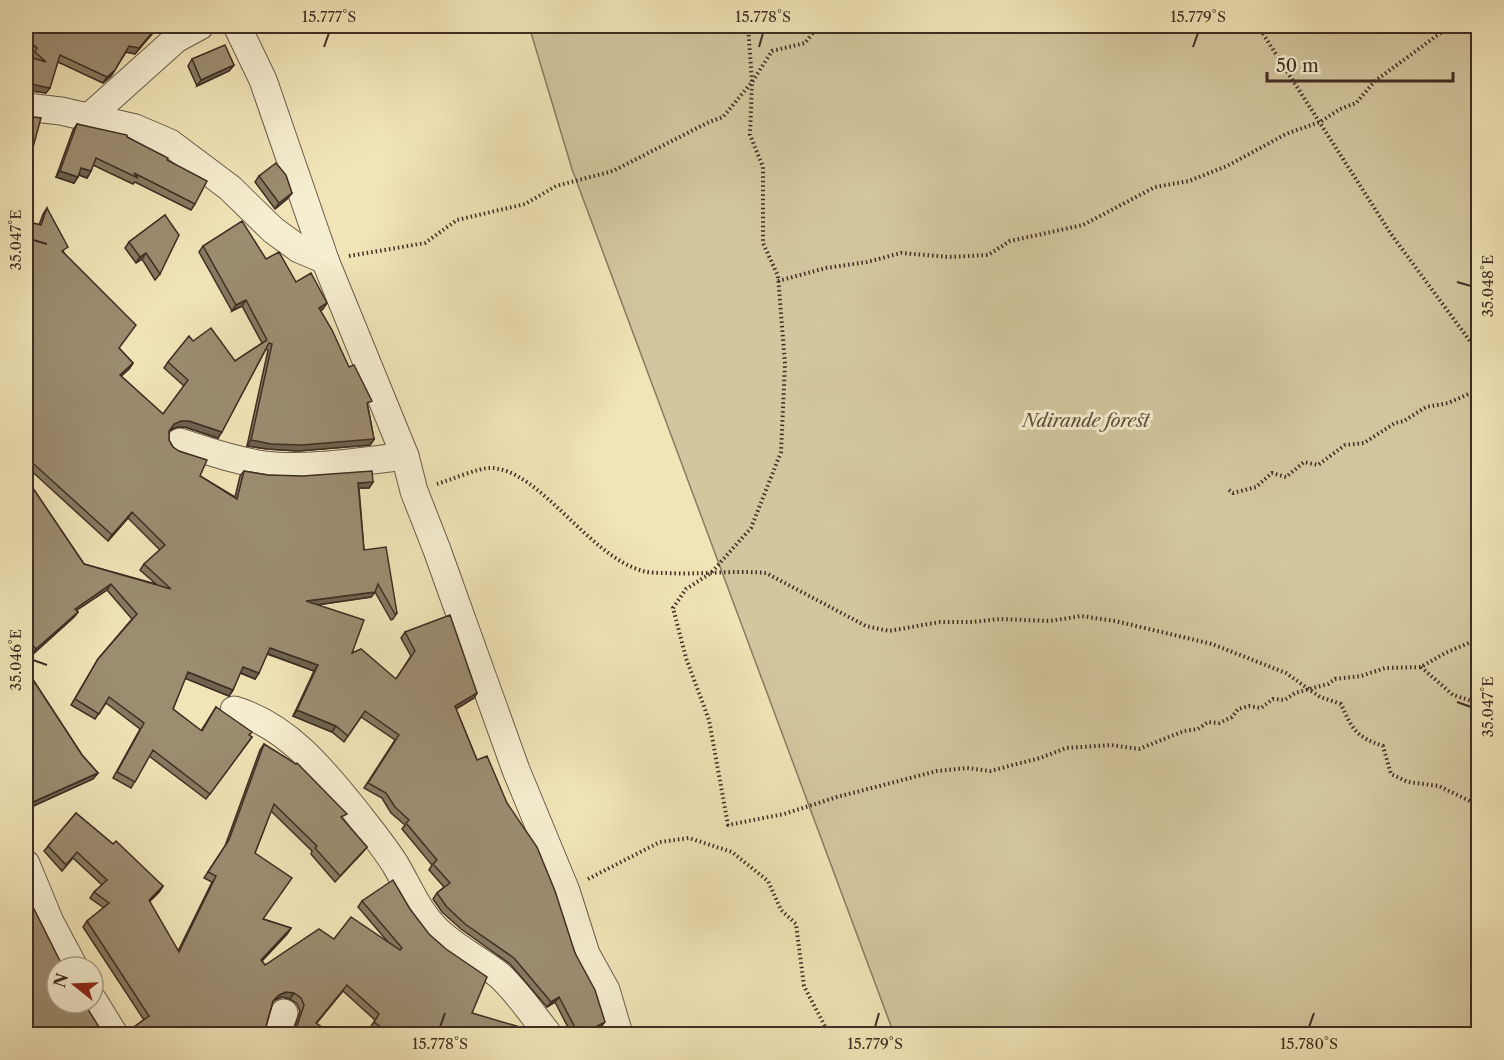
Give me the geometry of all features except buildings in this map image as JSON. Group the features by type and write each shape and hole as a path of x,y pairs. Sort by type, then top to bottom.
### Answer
{"street":[{"path":"88,117 176,39 200,26"},
{"path":"237,26 263,80 325,260 405,456 414,491 516,770 566,891 586,954 606,990 619,1035"},
{"path":"26,107 88,117 135,128 170,143 230,189 273,230 299,249 325,260"},
{"path":"180,442 239,460 267,465 320,465 405,456"},
{"path":"234,710 275,729 301,749 366,824 435,928 451,943 498,975 517,993 548,1035"},
{"path":"26,864 50,922 68,955"},
{"path":"102,1015 114,1035"}],"path":[{"path":"748,26 752,82 750,135 763,167 763,243 778,276 785,364 781,452 751,528 711,573 686,589 674,608 686,658 709,720 728,825 784,814 837,797 936,771 967,768 990,771 1040,758 1066,748 1111,745 1139,749 1184,731 1198,729 1208,722 1220,723 1232,717 1238,710 1249,706 1261,708 1273,699 1285,700 1308,688 1328,684 1335,679 1360,676 1385,668 1421,667 1445,653 1479,639"},
{"path":"325,260 425,243 457,220 525,204 556,186 613,171 723,117 752,82 772,51 805,43 818,26"},
{"path":"1258,26 1391,234 1479,352"},
{"path":"778,281 826,268 867,262 901,253 949,257 988,255 1010,241 1083,225 1155,187 1198,177 1227,166 1286,134 1320,122 1340,109 1356,103 1375,81 1450,26"},
{"path":"1229,490 1233,492 1256,488 1272,472 1286,477 1304,462 1318,465 1345,445 1364,443 1426,407 1448,403 1479,390"},
{"path":"414,491 489,468 512,473 546,497 614,559 643,572 766,573 866,626 889,631 940,622 1000,619 1050,621 1081,616 1115,621 1212,644 1286,673 1320,697 1341,704 1352,729 1371,742 1383,746 1391,774 1408,782 1439,786 1479,805"},
{"path":"1421,667 1453,695 1479,703"},
{"path":"566,891 660,842 689,838 732,852 768,881 782,910 796,924 804,986 829,1035"}],"green space":[{"name":"Ndirande forest","path":"529,26 1478,26 1478,1034 894,1034 572,169"}]}
